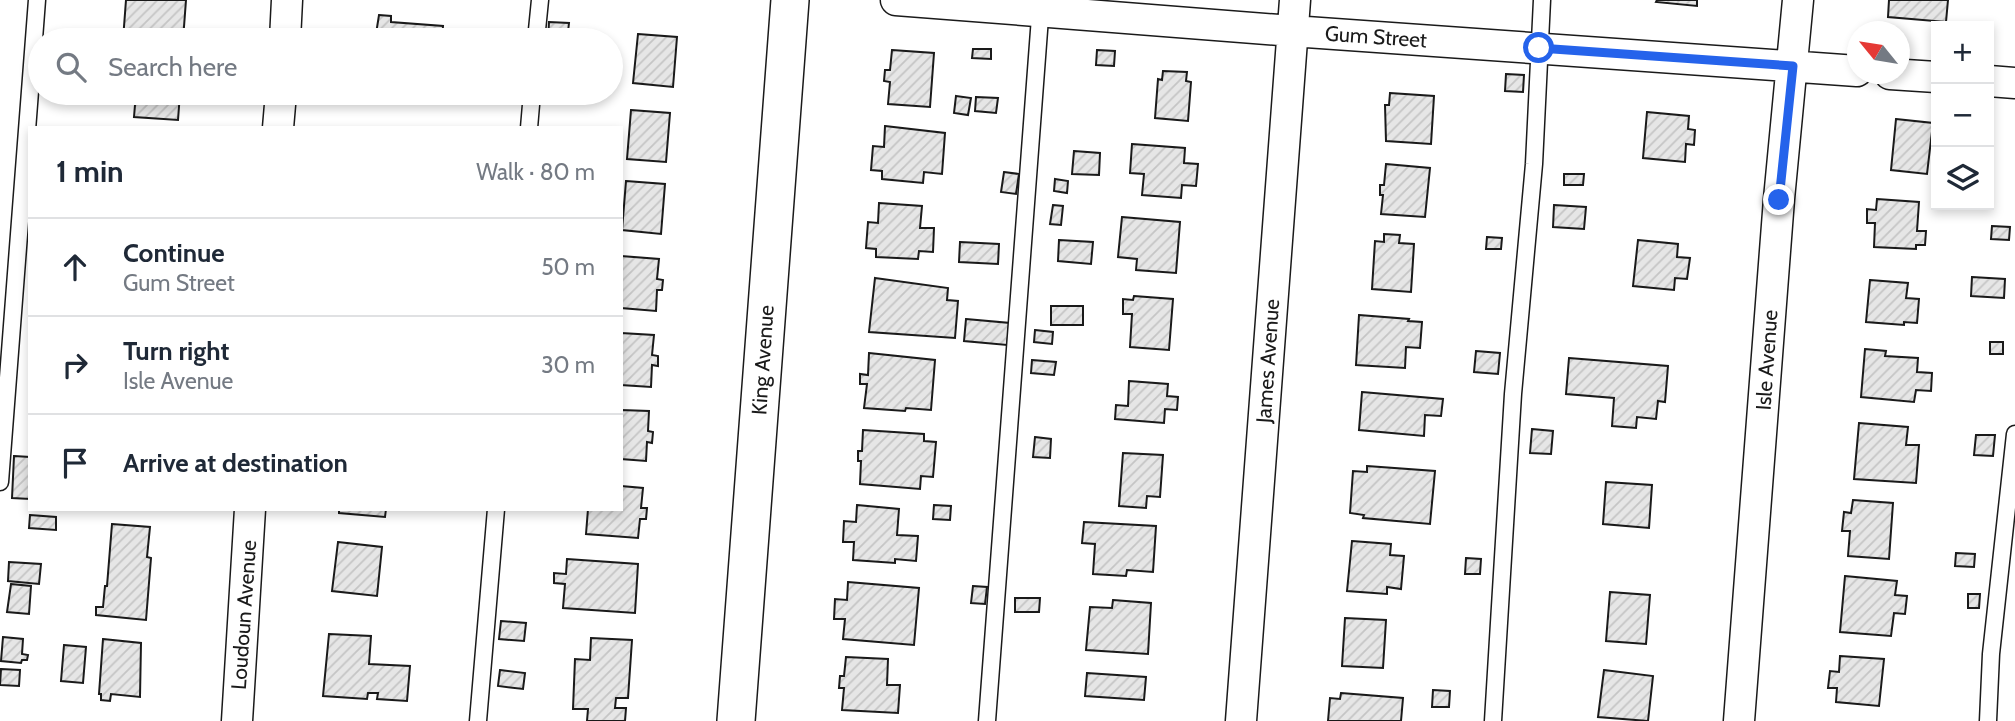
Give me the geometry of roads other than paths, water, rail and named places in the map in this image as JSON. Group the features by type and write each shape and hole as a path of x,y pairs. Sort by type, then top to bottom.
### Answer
{"street":[{"path":"286,28 288,0"},
{"name":"King Avenue","path":"736,721 790,0"},
{"name":"Gum Street","path":"896,0 1041,5 1292,32 1847,70"},
{"name":"James Avenue","path":"1241,721 1294,0"},
{"name":"Isle Avenue","path":"1739,721 1779,200 1798,0"},
{"path":"1910,75 1931,77"},
{"path":"1994,81 2015,83"},
{"path":"278,126 280,105"},
{"name":"Loudoun Avenue","path":"237,721 250,511"}],"lane":[{"path":"35,28 37,0"},
{"path":"537,28 540,0"},
{"path":"1493,721 1513,394 1534,164 1542,0"},
{"path":"987,721 1041,5"},
{"path":"0,482 29,105"},
{"path":"529,126 531,105"},
{"path":"1989,721 1991,654 2015,434"},
{"path":"478,721 496,511"}]}
